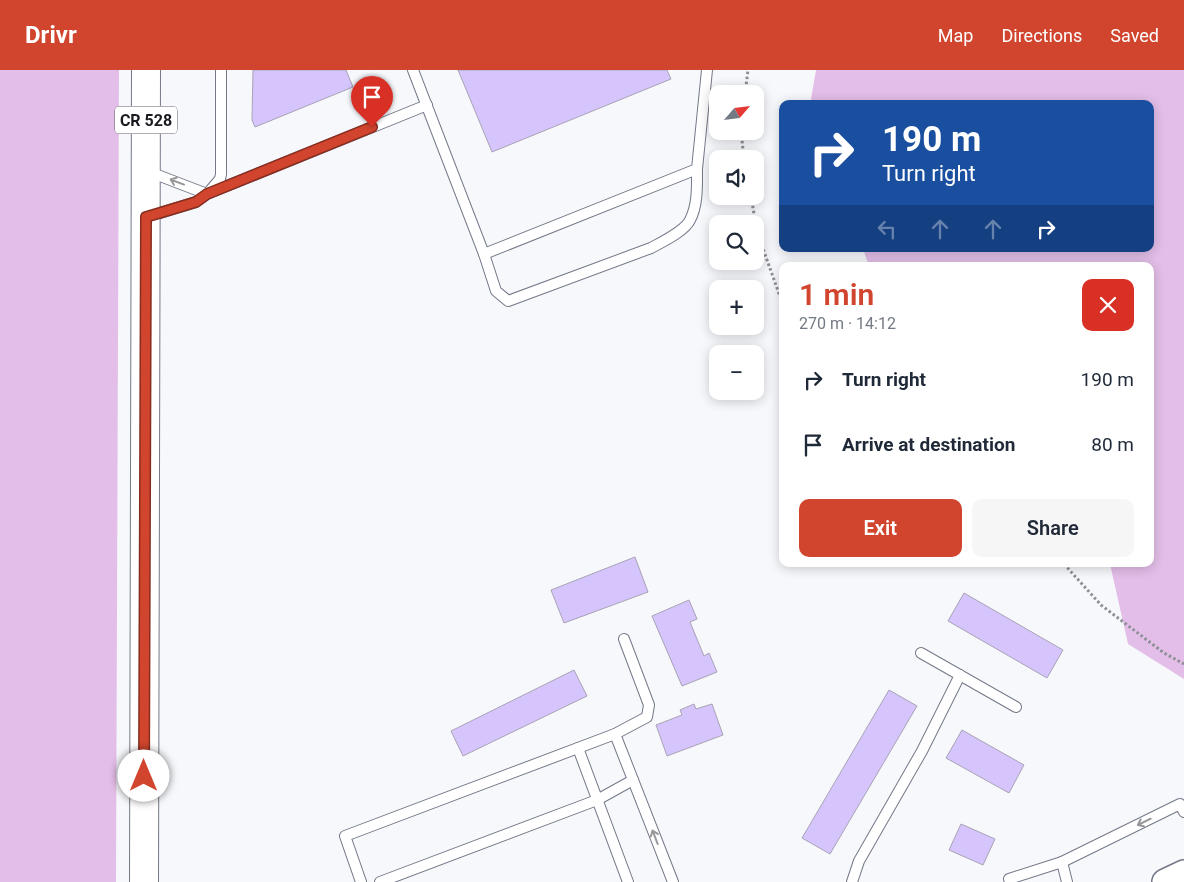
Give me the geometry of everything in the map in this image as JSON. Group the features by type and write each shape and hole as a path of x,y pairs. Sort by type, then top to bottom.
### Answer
{"main road":[{"name":"CR 528","path":"144,882 146,70"}],"street":[{"path":"1165,882 1184,873"}],"lane":[{"path":"146,217 196,202 207,194 220,179 220,70"},
{"path":"413,70 484,254 496,291 508,301 651,248 671,237 690,221 697,195 697,169 707,70"},
{"path":"146,170 207,194 427,105"},
{"path":"484,254 697,169"},
{"path":"361,882 345,836 615,734 647,717 649,705 624,639"},
{"path":"921,653 1016,706"},
{"path":"852,882 860,861 922,751 960,675"},
{"path":"615,734 673,882"},
{"path":"578,748 628,882"},
{"path":"380,882 597,800 633,780"},
{"path":"1010,879 1062,862 1180,804 1184,812"},
{"path":"1062,862 1067,882"}],"path":[{"path":"746,85 748,70"},
{"path":"752,205 757,232 779,294"},
{"path":"1067,567 1101,605 1164,653 1184,664"}],"shaded area":[{"path":"0,70 119,70 116,882 0,882"},
{"path":"816,70 1184,70 1184,679 1128,644 1111,567 1154,567 1154,262 868,262 864,252 1154,252 1154,100 811,99"}],"building":[{"path":"253,70 346,70 353,87 255,127 252,120"},
{"path":"458,70 667,70 671,79 492,152"},
{"path":"635,557 648,592 564,623 551,590"},
{"path":"964,593 1063,650 1047,678 948,621"},
{"path":"689,600 697,619 690,622 704,656 709,653 717,672 682,686 652,616"},
{"path":"574,670 587,696 463,756 451,731"},
{"path":"889,690 917,706 830,854 802,838"},
{"path":"694,704 696,709 712,704 723,735 667,756 656,725 682,715 680,710"},
{"path":"962,730 1024,765 1009,793 946,758"},
{"path":"961,824 995,839 983,865 949,850"}],"route":[{"path":"144,776 146,217 196,202 207,194 372,127"}]}
